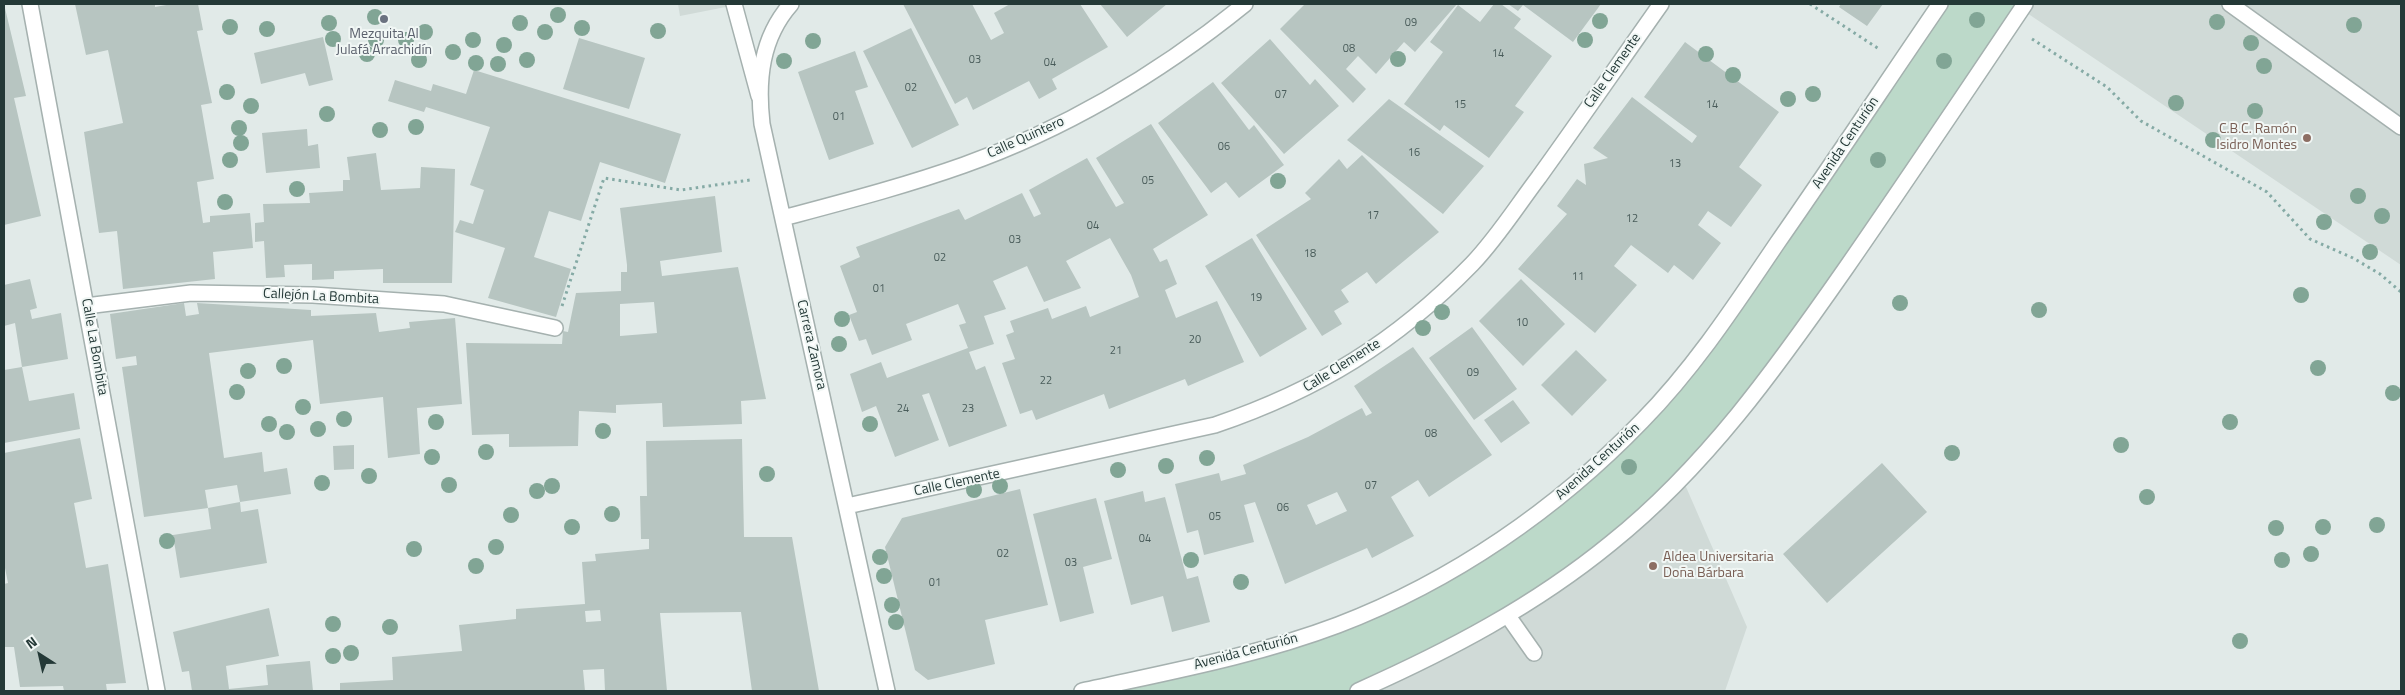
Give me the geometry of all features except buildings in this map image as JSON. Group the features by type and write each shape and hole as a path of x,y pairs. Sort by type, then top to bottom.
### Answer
{"street":[{"name":"Calle La Bombita","path":"30,4 157,691"},
{"path":"734,4 758,96"},
{"name":"Carrera Zamora","path":"791,4 777,21 767,44 758,96 782,218 887,691"},
{"name":"Calle Quintero","path":"782,218 965,165 1042,133 1109,98 1164,64 1213,30 1245,4"},
{"name":"Calle Clemente","path":"847,506 1216,425 1262,409 1338,372 1382,342 1428,305 1473,262 1549,162 1660,4"},
{"name":"Avenida Centurión","path":"1082,691 1111,688 1269,648 1339,624 1406,595 1468,561 1527,523 1586,476 1643,420 1692,364 1940,4"},
{"path":"1358,691 1419,664 1508,616 1557,584 1612,543 1657,503 1718,440 1764,382 1838,280 2025,4"},
{"path":"2230,4 2401,127"},
{"name":"Callejón La Bombita","path":"86,306 192,293 313,295 444,304 555,328"},
{"path":"1508,616 1534,653"}],"path":[{"path":"1810,4 1900,63"},
{"path":"2011,25 2107,87 2141,121 2267,192 2310,239 2353,258 2380,274 2401,292"},
{"path":"555,328 604,178 682,190 774,177"}],"shaded area":[{"path":"678,4 741,4 680,16"},
{"name":"C.B.C. Ramón Isidro Montes","path":"2029,4 2401,4 2401,265 2024,11"},
{"name":"Aldea Universitaria Doña Bárbara","path":"1683,480 1747,627 1725,691 1365,691"}],"green space":[{"path":"1940,4 2025,4 1718,440 1557,584 1358,691 1082,691 1339,624 1527,523 1692,364"}],"place":[{"name":"Mezquita Al Julafá Arrachidín","path":"384,19"},
{"name":"C.B.C. Ramón Isidro Montes","path":"2307,138"},
{"name":"Aldea Universitaria Doña Bárbara","path":"1653,566"}]}
